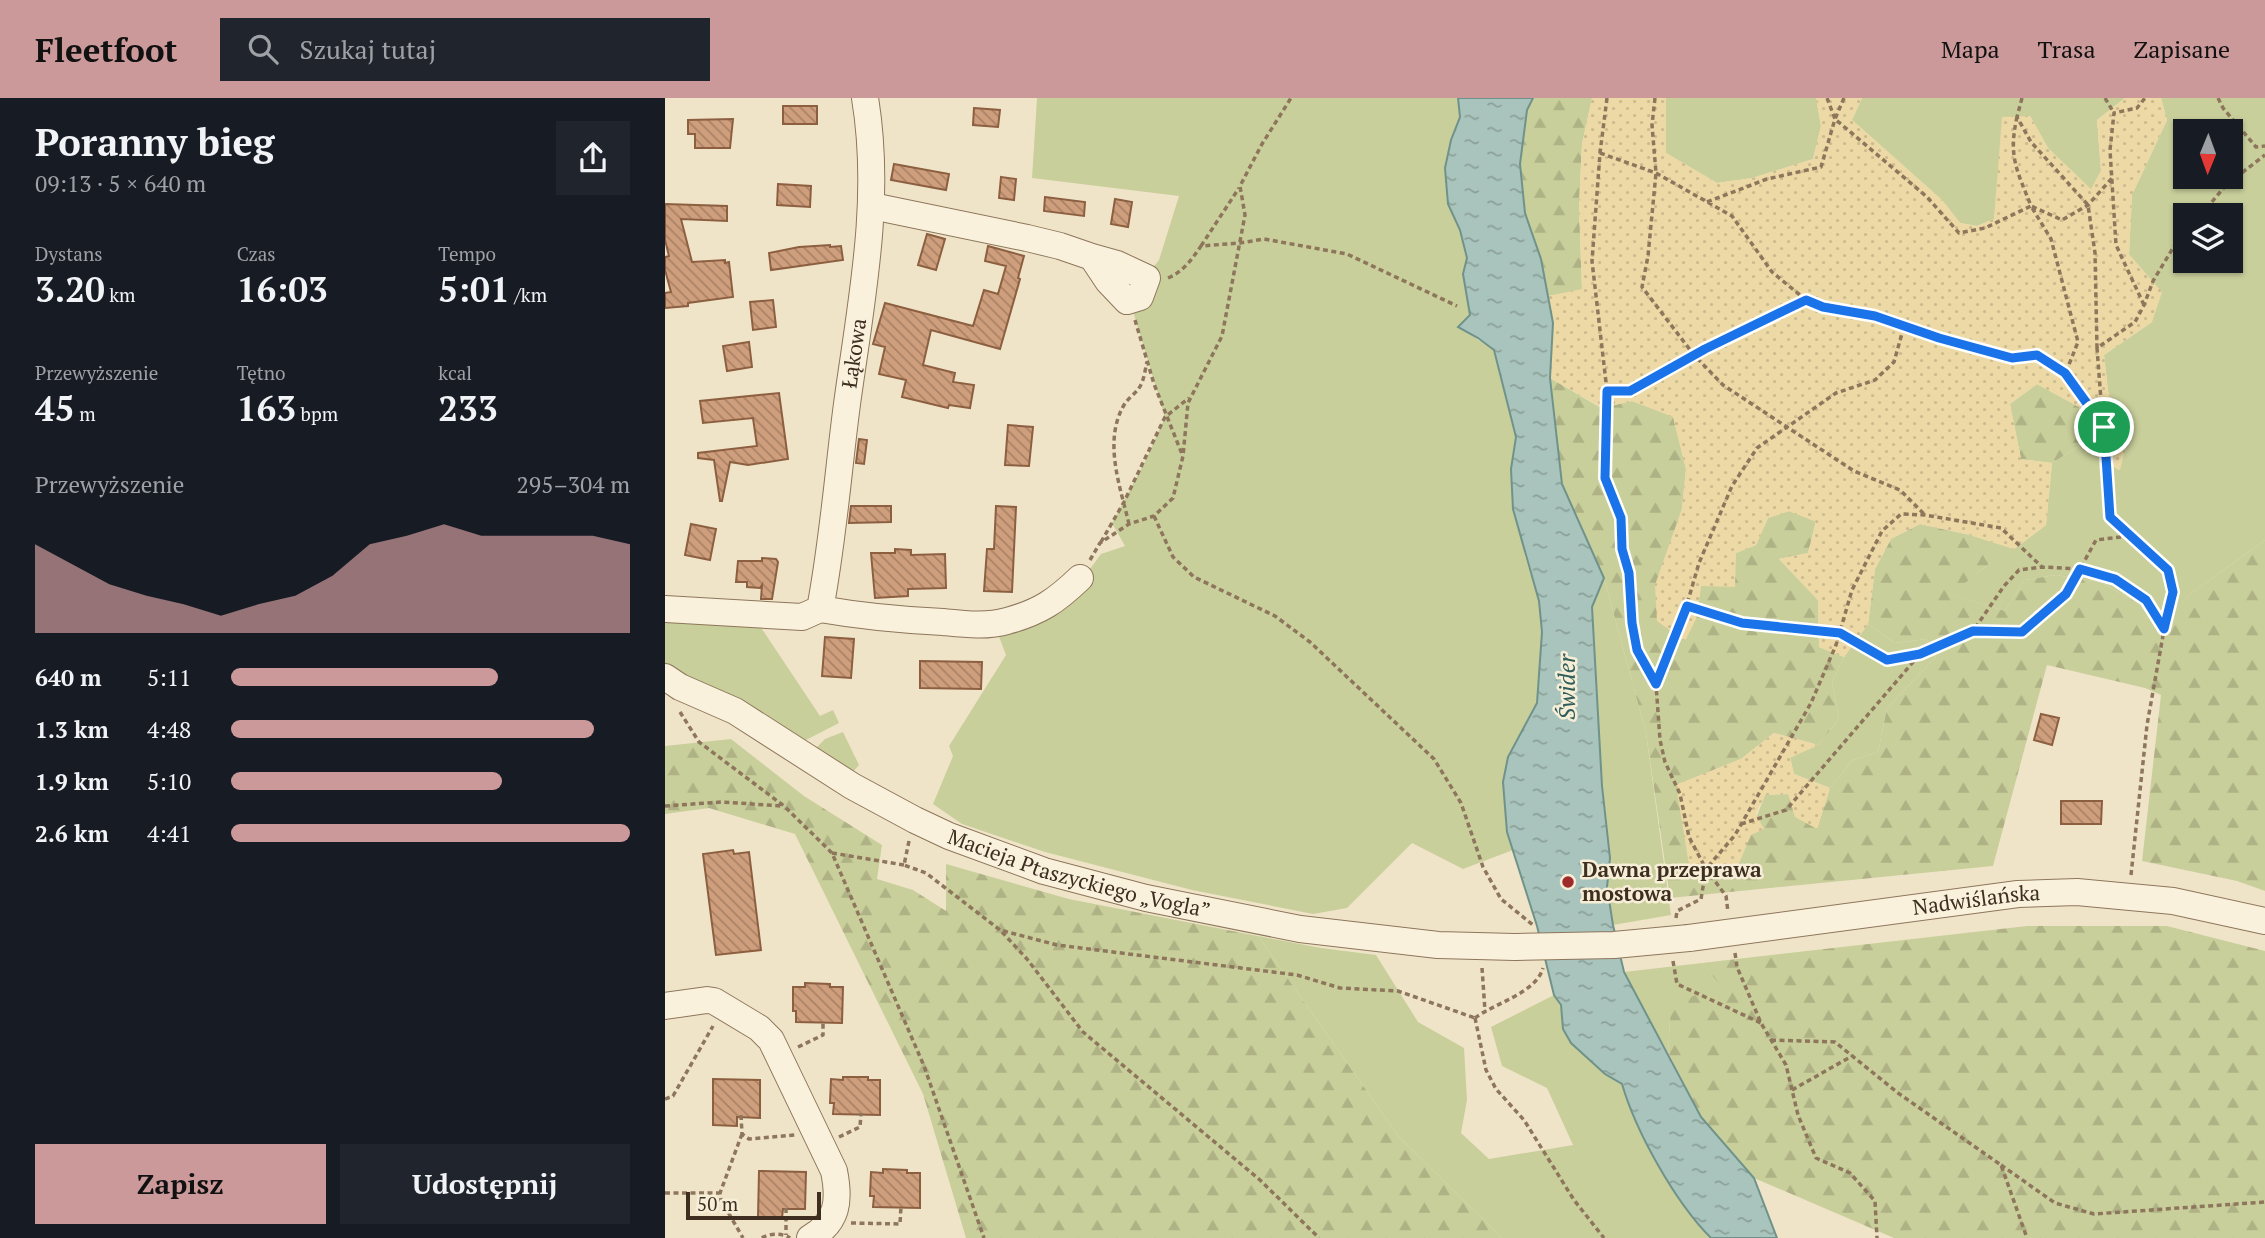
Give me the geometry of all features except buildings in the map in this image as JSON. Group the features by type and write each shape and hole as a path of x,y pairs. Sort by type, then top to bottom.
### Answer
{"street":[{"name":"Łąkowa","path":"820,609 865,278 872,206 865,98"},
{"path":"872,206 1038,240 1117,264 1147,278 1140,298 1127,301 1108,281 1092,257"},
{"path":"665,608 802,617 820,609 852,615 964,624 1004,622 1027,615 1056,600 1080,578"},
{"name":"Macieja Ptaszyckiego „Vogla”","path":"673,690 735,711 852,786 949,836 1044,872 1146,898 1300,929 1438,945 1614,945 1689,937"},
{"name":"Nadwiślańska","path":"1689,937 2018,894 2077,892 2129,895 2215,908 2265,921"},
{"path":"665,1006 714,1001 759,1028 771,1040 834,1171 837,1184 833,1219 826,1228 795,1237"}],"path":[{"path":"1147,278 1159,280 1178,273 1201,246 1240,186 1291,98"},
{"path":"1607,98 1592,261 1607,391 1605,478 1621,518 1622,549 1629,573 1632,623 1637,650 1656,684 1660,740 1665,762 1680,794 1689,837 1706,869 1726,896"},
{"path":"1655,98 1652,125 1656,173 1648,256 1642,287 1694,355 1723,385 1854,471 1900,490 1924,515"},
{"path":"1827,98 1835,118 1927,197 1959,233 1985,228 2031,206 2062,220 2088,205 2113,177"},
{"path":"1707,202 1767,179 1821,167 1835,118 1844,98"},
{"path":"2022,98 2013,138 2013,162 2031,206 2051,239 2078,342 2065,373"},
{"path":"2105,98 2114,113 2110,150 2116,245 2144,305"},
{"path":"2114,113 2137,108 2145,98"},
{"path":"2218,98 2223,108 2256,147 2265,146"},
{"path":"2017,117 2031,142 2088,205 2095,253 2097,348 2110,517 2168,570 2173,592 2147,725 2129,895"},
{"path":"1600,153 1656,173 1732,216 1772,272 1806,300 1823,307 1875,316 1939,338 2012,358 2037,355 2065,373 2104,427"},
{"path":"2211,203 2226,185 2265,155"},
{"path":"1100,543 1129,524 1154,516 1173,498 1183,456 1188,403 1222,336 1245,215 1240,186"},
{"path":"1201,246 1264,239 1347,254 1457,306"},
{"path":"2097,348 2135,322 2153,281 2173,248"},
{"path":"1607,391 1630,391 1694,355 1806,300"},
{"path":"1127,301 1132,308 1165,417 1183,456"},
{"path":"1656,684 1687,606 1699,563 1732,486 1757,449 1836,393 1875,380 1894,362 1903,326"},
{"path":"1129,524 1117,477 1114,446 1117,422 1125,402 1140,388 1147,362"},
{"path":"1080,578 1124,502 1165,417 1191,397"},
{"path":"1706,869 1735,835 1811,703 1840,633 1852,590 1882,531 1901,514 1924,515 2001,528 2042,567"},
{"path":"1154,516 1173,557 1194,577 1275,616 1301,635 1434,759 1461,803 1483,867 1501,899"},
{"path":"1687,606 1742,623 1840,633 1887,660 1920,654 1973,631 2022,632 2066,594 2096,540 2129,536"},
{"path":"1973,631 2004,586 2019,570 2042,567 2080,569 2115,579 2146,600 2164,629"},
{"path":"1741,824 1786,810 1920,654"},
{"path":"673,690 699,742 784,806 832,853 923,1066 984,1238"},
{"path":"665,806 722,802 784,806"},
{"path":"904,865 915,820"},
{"path":"832,853 904,865 926,873 1000,930 1027,959 1083,1032 1260,1180 1319,1238"},
{"path":"1000,930 1057,945 1297,975 1340,988 1398,990 1475,1018"},
{"path":"1737,967 1771,1040 1786,1065 1798,1115 1816,1158 1850,1173 1875,1201 1877,1238"},
{"path":"1475,1018 1485,1011 1482,983"},
{"path":"1475,1018 1486,1070 1496,1089 1524,1120 1574,1200 1604,1238"},
{"path":"795,1049 823,1035 823,1021"},
{"path":"665,1099 673,1096 714,1025 710,1022"},
{"path":"1771,1040 1835,1042 1898,1093 2055,1203 2094,1214 2265,1202"},
{"path":"1792,1090 1852,1056"},
{"path":"829,1142 860,1127 861,1113"},
{"path":"741,1115 742,1134 720,1193 721,1200 743,1238"},
{"path":"742,1134 749,1139 796,1135"},
{"path":"2001,1165 2027,1238"},
{"path":"665,1193 720,1193"},
{"path":"841,1218 853,1224 900,1224 901,1206"},
{"path":"762,1238 767,1235 795,1237 786,1208"}],"green space":[{"path":"1037,98 1458,98 1460,117 1451,140 1445,168 1448,204 1460,230 1467,258 1463,274 1470,315 1458,327 1494,350 1516,437 1511,469 1525,556 1539,601 1542,632 1537,703 1525,729 1505,812 1507,832 1513,850 1463,869 1412,843 1347,908 1313,914 1192,890 1045,852 962,824 933,804 953,756 949,746 1006,655 998,634 1084,577 1101,554 1125,546 1112,523 1146,460 1165,417 1132,308 1127,301 1159,260 1179,196 1032,178"},
{"path":"1533,98 1592,98 1582,144 1579,206 1582,290 1548,296 1541,259 1525,213 1520,164 1527,110"},
{"path":"1666,98 1816,98 1821,126 1813,159 1752,178 1717,183 1666,153"},
{"path":"1862,98 2125,98 2097,120 2101,171 2091,190 2048,148 2030,116 1998,184 1994,219 1977,226 1960,223 1942,200 1852,120"},
{"path":"2161,98 2265,98 2265,540 2193,592 2158,628 2138,603 2100,582 2056,575 2024,580 2005,611 1950,594 1991,563 1970,535 2014,549 2046,525 2052,463 2081,445 2119,470 2129,433 2108,391 2104,355 2152,322 2129,255 2132,195 2167,120"},
{"path":"1550,378 1601,408 1632,401 1673,416 1686,469 1682,509 1655,586 1696,619 1701,586 1736,553 1756,545 1768,518 1789,511 1816,521 1808,553 1779,559 1818,600 1819,647 1844,657 1832,682 1839,719 1818,745 1774,733 1741,759 1676,785 1732,880 1765,795 1788,794 1817,829 1830,788 1853,760 1878,752 1887,708 1936,657 1926,639 1895,643 1868,624 1875,569 1891,539 1920,524 1970,535 1992,562 1951,594 2005,611 2024,580 2056,575 2100,582 2138,603 2158,627 2193,592 2265,540 2265,891 2237,881 2142,861 2161,695 2145,688 2047,665 1993,866 1670,898 1646,733 1604,578 1562,484"},
{"path":"2037,384 2079,407 2081,445 2052,463 2021,459 2010,404"},
{"path":"1604,578 1646,733 1671,915 1613,925 1607,887 1610,858 1602,786 1592,607"},
{"path":"665,617 760,626 820,716 833,710 839,723 804,741 665,668"},
{"path":"1868,624 1895,643 1926,639 1936,657 1887,708 1878,752 1853,760 1830,788 1794,774 1790,757 1818,745 1839,719 1832,682 1844,657"},
{"path":"843,732 859,765 852,773 816,748 825,739"},
{"path":"731,739 804,796 882,845 877,879 913,890 946,911 946,864 1069,899 1258,936 1399,1137 1502,1238 966,1238 923,1094 795,834 709,808 665,814 665,746"},
{"path":"2027,926 2167,926 2265,951 2265,1238 1894,1238 1754,1178 1701,1117 1668,1052 1670,1019 1674,1004 1720,985 1702,963"},
{"path":"1258,936 1376,955 1418,1022 1464,1048 1467,1100 1461,1133 1489,1159 1573,1145 1547,1088 1502,1066 1491,1027 1554,995 1560,1006 1565,1031 1591,1060 1622,1084 1628,1103 1658,1166 1684,1206 1711,1238 1502,1238 1399,1137"},
{"path":"1702,963 1721,985 1670,1019 1668,1052 1624,972"}],"sand":[{"path":"1592,98 1666,98 1666,153 1717,183 1752,178 1813,159 1821,126 1816,98 1862,98 1852,120 1942,200 1960,223 1977,226 1994,219 2002,117 2030,116 2048,148 2091,189 2101,171 2097,120 2125,98 2161,98 2167,120 2132,195 2129,254 2162,292 2152,322 2104,355 2108,391 2129,433 2120,470 2081,445 2079,407 2037,384 2010,404 2021,459 2052,463 2046,525 2014,549 1970,535 1920,524 1891,539 1875,569 1868,624 1844,657 1819,647 1818,600 1779,559 1808,553 1816,522 1789,511 1768,518 1756,545 1736,553 1735,587 1701,586 1696,619 1685,641 1657,621 1655,585 1682,509 1686,469 1673,417 1632,401 1602,408 1550,378 1553,323 1548,296 1582,289 1579,206 1582,144"},
{"path":"1774,733 1818,745 1790,758 1794,774 1830,788 1817,829 1795,817 1788,794 1765,795 1756,814 1764,829 1751,835 1732,880 1689,865 1676,785 1741,759"}],"water":[{"name":"Świder","path":"1458,98 1533,98 1527,110 1520,164 1525,213 1541,259 1553,323 1550,378 1562,484 1604,578 1592,607 1602,786 1610,858 1607,887 1624,972 1701,1117 1754,1178 1777,1238 1711,1238 1684,1206 1658,1166 1628,1103 1622,1084 1605,1074 1571,1043 1563,1029 1561,1005 1554,995 1537,926 1507,832 1503,782 1508,757 1537,703 1542,632 1539,601 1513,509 1511,469 1516,437 1494,350 1458,327 1470,315 1463,274 1467,258 1460,230 1448,204 1445,168 1451,140 1460,117"}],"place":[{"name":"Dawna przeprawa mostowa","path":"1568,882"}],"route":[{"path":"1806,300 1823,307 1875,316 1939,338 2012,358 2037,355 2065,373 2104,427 2110,517 2168,570 2173,592 2164,629 2146,600 2115,579 2080,569 2066,594 2022,632 1973,631 1920,654 1887,660 1840,633 1742,623 1687,606 1656,684 1637,650 1632,623 1629,573 1622,549 1621,518 1605,478 1607,391 1630,391 1705,349 1806,300"}]}
